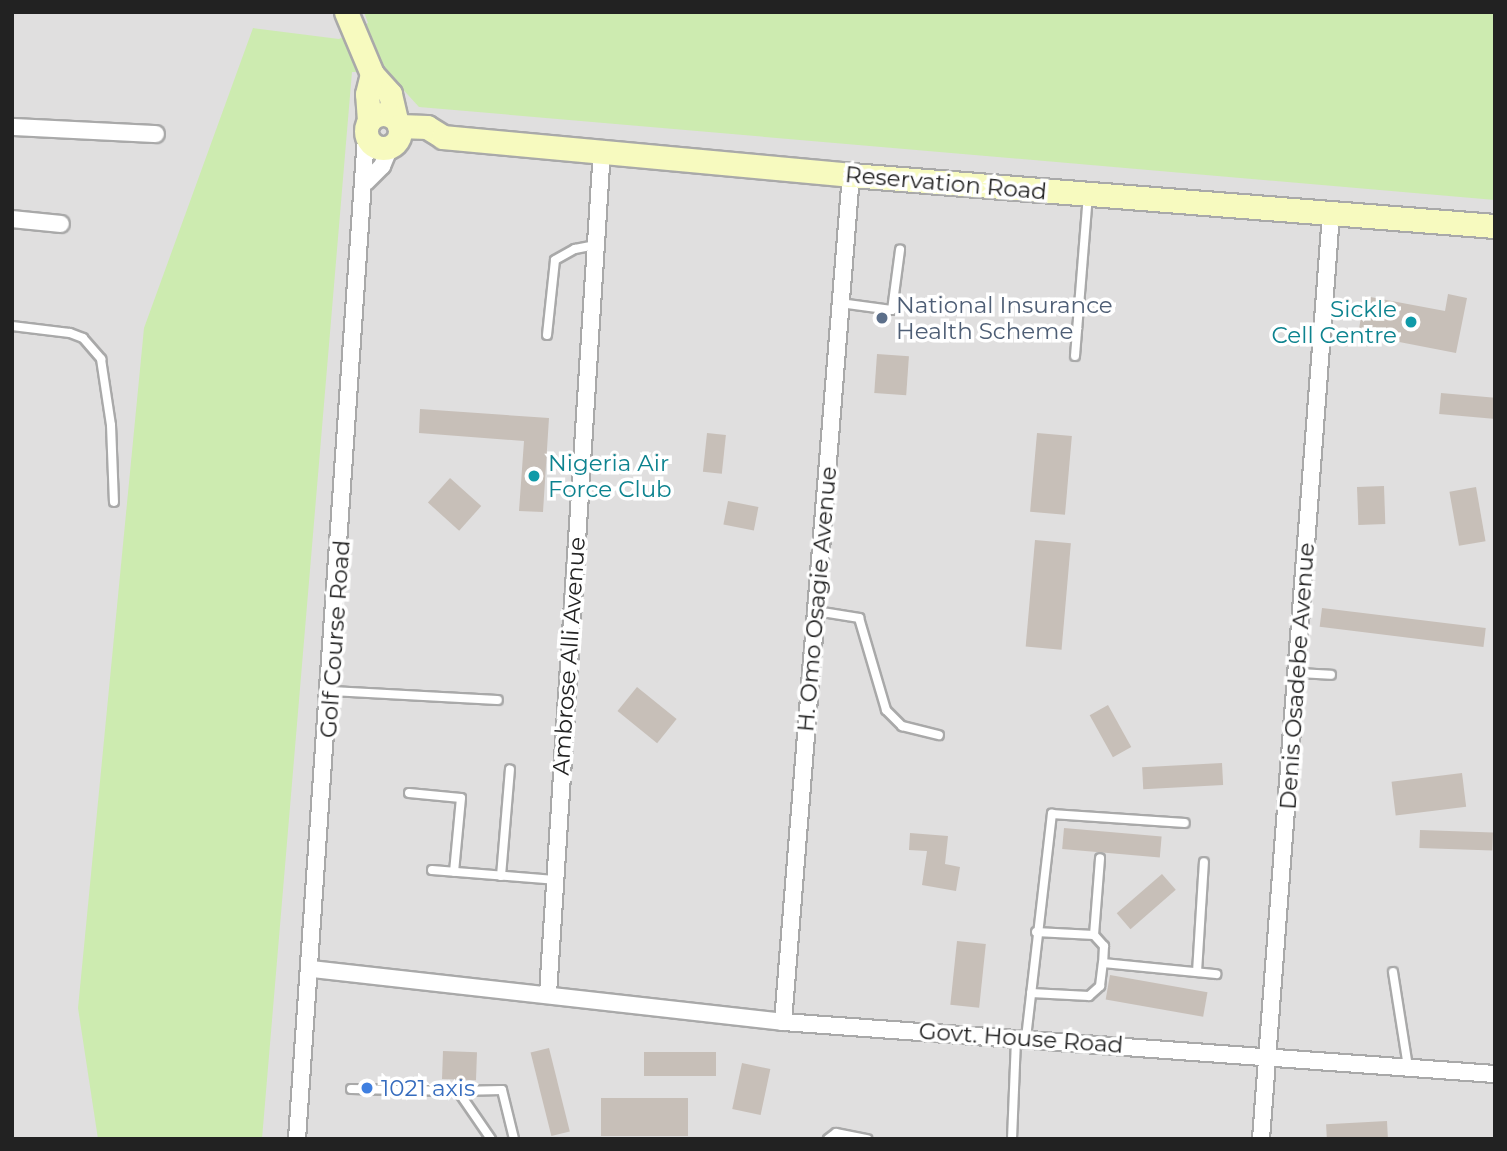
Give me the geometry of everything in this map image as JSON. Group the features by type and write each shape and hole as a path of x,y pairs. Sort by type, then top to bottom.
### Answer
{"street":[{"path":"346,12 372,74 390,94 395,134 382,166 366,182"},
{"path":"372,74 367,94 368,128 379,148 395,134"},
{"path":"368,128 385,114 395,134"},
{"path":"12,127 156,134"},
{"name":"Reservation Road","path":"395,134 427,127 443,136 850,175 1495,226"},
{"name":"Golf Course Road","path":"297,1139 312,969 366,182 361,162 368,128"},
{"name":"Ambrose Alli Avenue","path":"548,994 602,150"},
{"name":"H. Omo Osagie Avenue","path":"783,1022 850,175"},
{"name":"Denis Osadebe Avenue","path":"1261,1139 1332,214"},
{"path":"12,219 61,225"},
{"name":"Govt. House Road","path":"312,969 783,1022 1269,1055 1495,1074"}],"lane":[{"path":"1075,356 1088,194"},
{"path":"547,335 555,260 575,249 596,245"},
{"path":"840,303 892,310 900,250"},
{"path":"12,326 70,333 83,338 100,359 111,425 114,502"},
{"path":"816,611 859,618 886,710 902,726 939,735"},
{"path":"1297,673 1331,675"},
{"path":"331,691 498,700"},
{"path":"501,876 510,769"},
{"path":"409,793 461,798 454,872"},
{"path":"1012,1139 1021,1038 1031,993 1036,932 1052,814 1185,823"},
{"path":"1094,935 1100,858"},
{"path":"1197,972 1204,863"},
{"path":"432,870 555,880"},
{"path":"1031,993 1089,996 1100,986 1103,962 1104,946 1094,935 1036,932"},
{"path":"1103,962 1216,974"},
{"path":"1394,972 1408,1067"},
{"path":"351,1089 502,1090 514,1139"},
{"path":"458,1091 491,1139"},
{"path":"828,1139 836,1133 867,1139"}],"shaded area":[{"path":"12,12 1495,12 1495,1139 12,1139"}],"green space":[{"path":"364,12 1495,12 1495,200 419,107 387,72 352,72 262,1139 98,1139 78,1008 144,328 253,28 339,39 368,23"}],"building":[{"name":"Sickle Cell Centre","path":"1448,294 1467,298 1456,353 1358,334 1365,296 1445,311"},
{"path":"877,354 909,356 906,395 874,393"},
{"path":"1441,393 1495,398 1493,419 1439,414"},
{"name":"Nigeria Air Force Club","path":"420,409 549,418 543,512 519,511 524,441 419,433"},
{"path":"707,433 726,435 722,474 703,472"},
{"path":"1037,433 1072,436 1065,515 1030,512"},
{"path":"450,478 481,506 459,531 428,503"},
{"path":"1384,486 1385,524 1358,525 1357,487"},
{"path":"1476,487 1486,541 1459,546 1449,492"},
{"path":"728,501 758,507 754,530 723,525"},
{"path":"1035,540 1071,543 1062,650 1026,647"},
{"path":"1322,608 1486,628 1483,647 1320,627"},
{"path":"637,687 677,719 657,743 617,711"},
{"path":"1108,705 1131,747 1113,757 1090,715"},
{"path":"1222,763 1223,785 1143,789 1142,767"},
{"path":"1462,773 1466,807 1396,815 1392,782"},
{"path":"1064,828 1162,837 1160,857 1062,849"},
{"path":"1420,830 1493,833 1492,851 1419,848"},
{"path":"910,833 948,836 945,864 960,867 956,891 922,885 927,851 909,850"},
{"path":"1162,874 1176,890 1130,929 1117,913"},
{"path":"957,941 986,944 979,1008 950,1005"},
{"path":"1110,975 1207,992 1203,1017 1106,1000"},
{"path":"549,1048 570,1131 551,1136 531,1053"},
{"path":"443,1051 477,1052 476,1080 442,1079"},
{"path":"644,1052 716,1052 716,1076 644,1076"},
{"path":"742,1063 770,1069 761,1115 732,1109"},
{"path":"601,1098 688,1098 688,1136 601,1136"},
{"path":"1387,1121 1388,1139 1327,1139 1326,1124"}],"place":[{"name":"National Insurance Health Scheme","path":"882,318"},
{"name":"Sickle Cell Centre","path":"1411,322"},
{"name":"Nigeria Air Force Club","path":"534,476"},
{"name":"1021 axis","path":"367,1088"}]}
